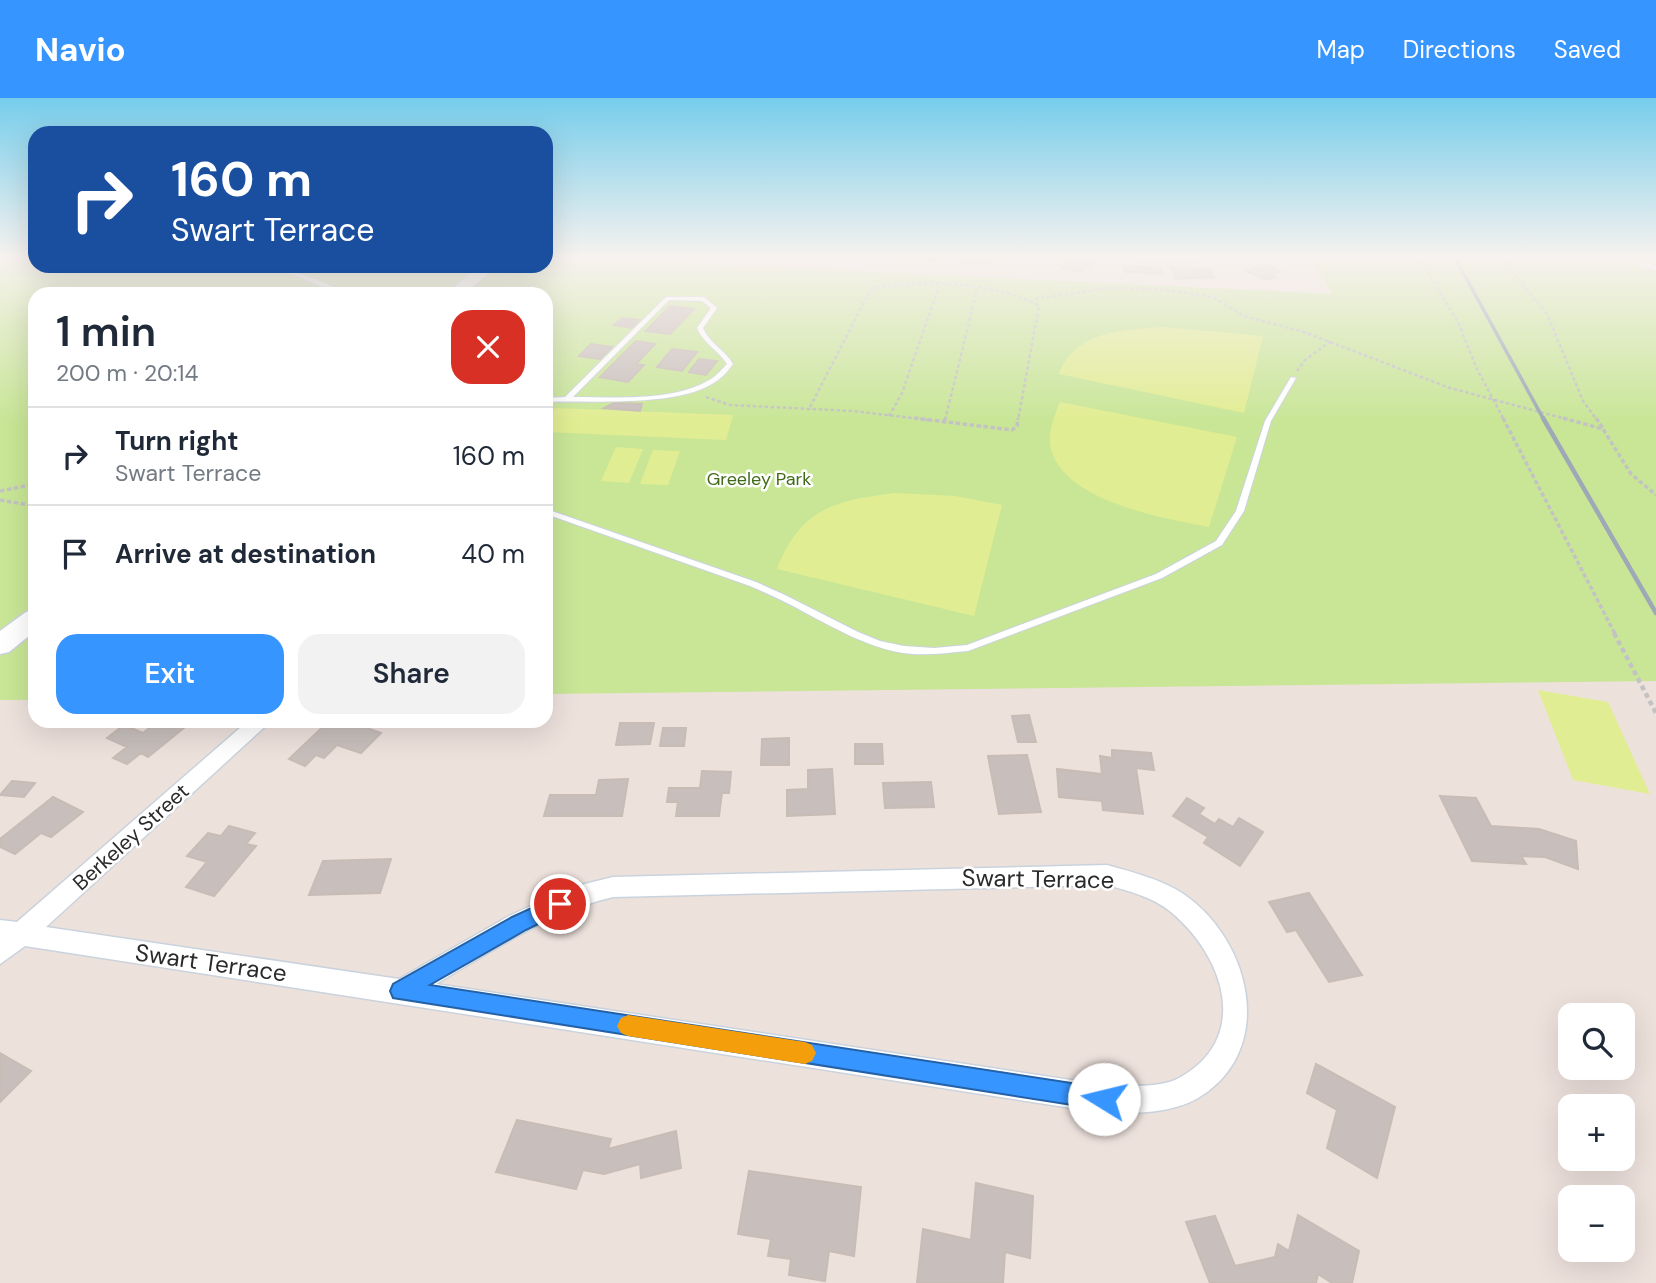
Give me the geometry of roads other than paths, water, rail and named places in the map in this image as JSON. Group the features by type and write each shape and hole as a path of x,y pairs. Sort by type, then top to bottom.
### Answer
{"street":[{"name":"Berkeley Street","path":"0,953 11,933 253,728"},
{"name":"Swart Terrace","path":"11,933 1104,1099 1147,1098 1186,1090 1216,1068 1234,1038 1238,1002 1228,965 1208,932 1179,904 1144,885 1107,875 613,887 581,894 519,923 401,991"}],"lane":[{"path":"568,398 653,311"},
{"path":"553,399 662,397 692,391 725,373 730,364 727,356 702,335 700,328 712,311"},
{"path":"553,513 755,584 871,643 895,651 920,653 956,650 1126,589 1219,543 1240,511 1268,421 1293,378"}],"railway":[{"path":"1484,311 1544,420"},
{"path":"1543,418 1656,613"}],"park label":[{"name":"Greeley Park","path":"759,479"}]}
